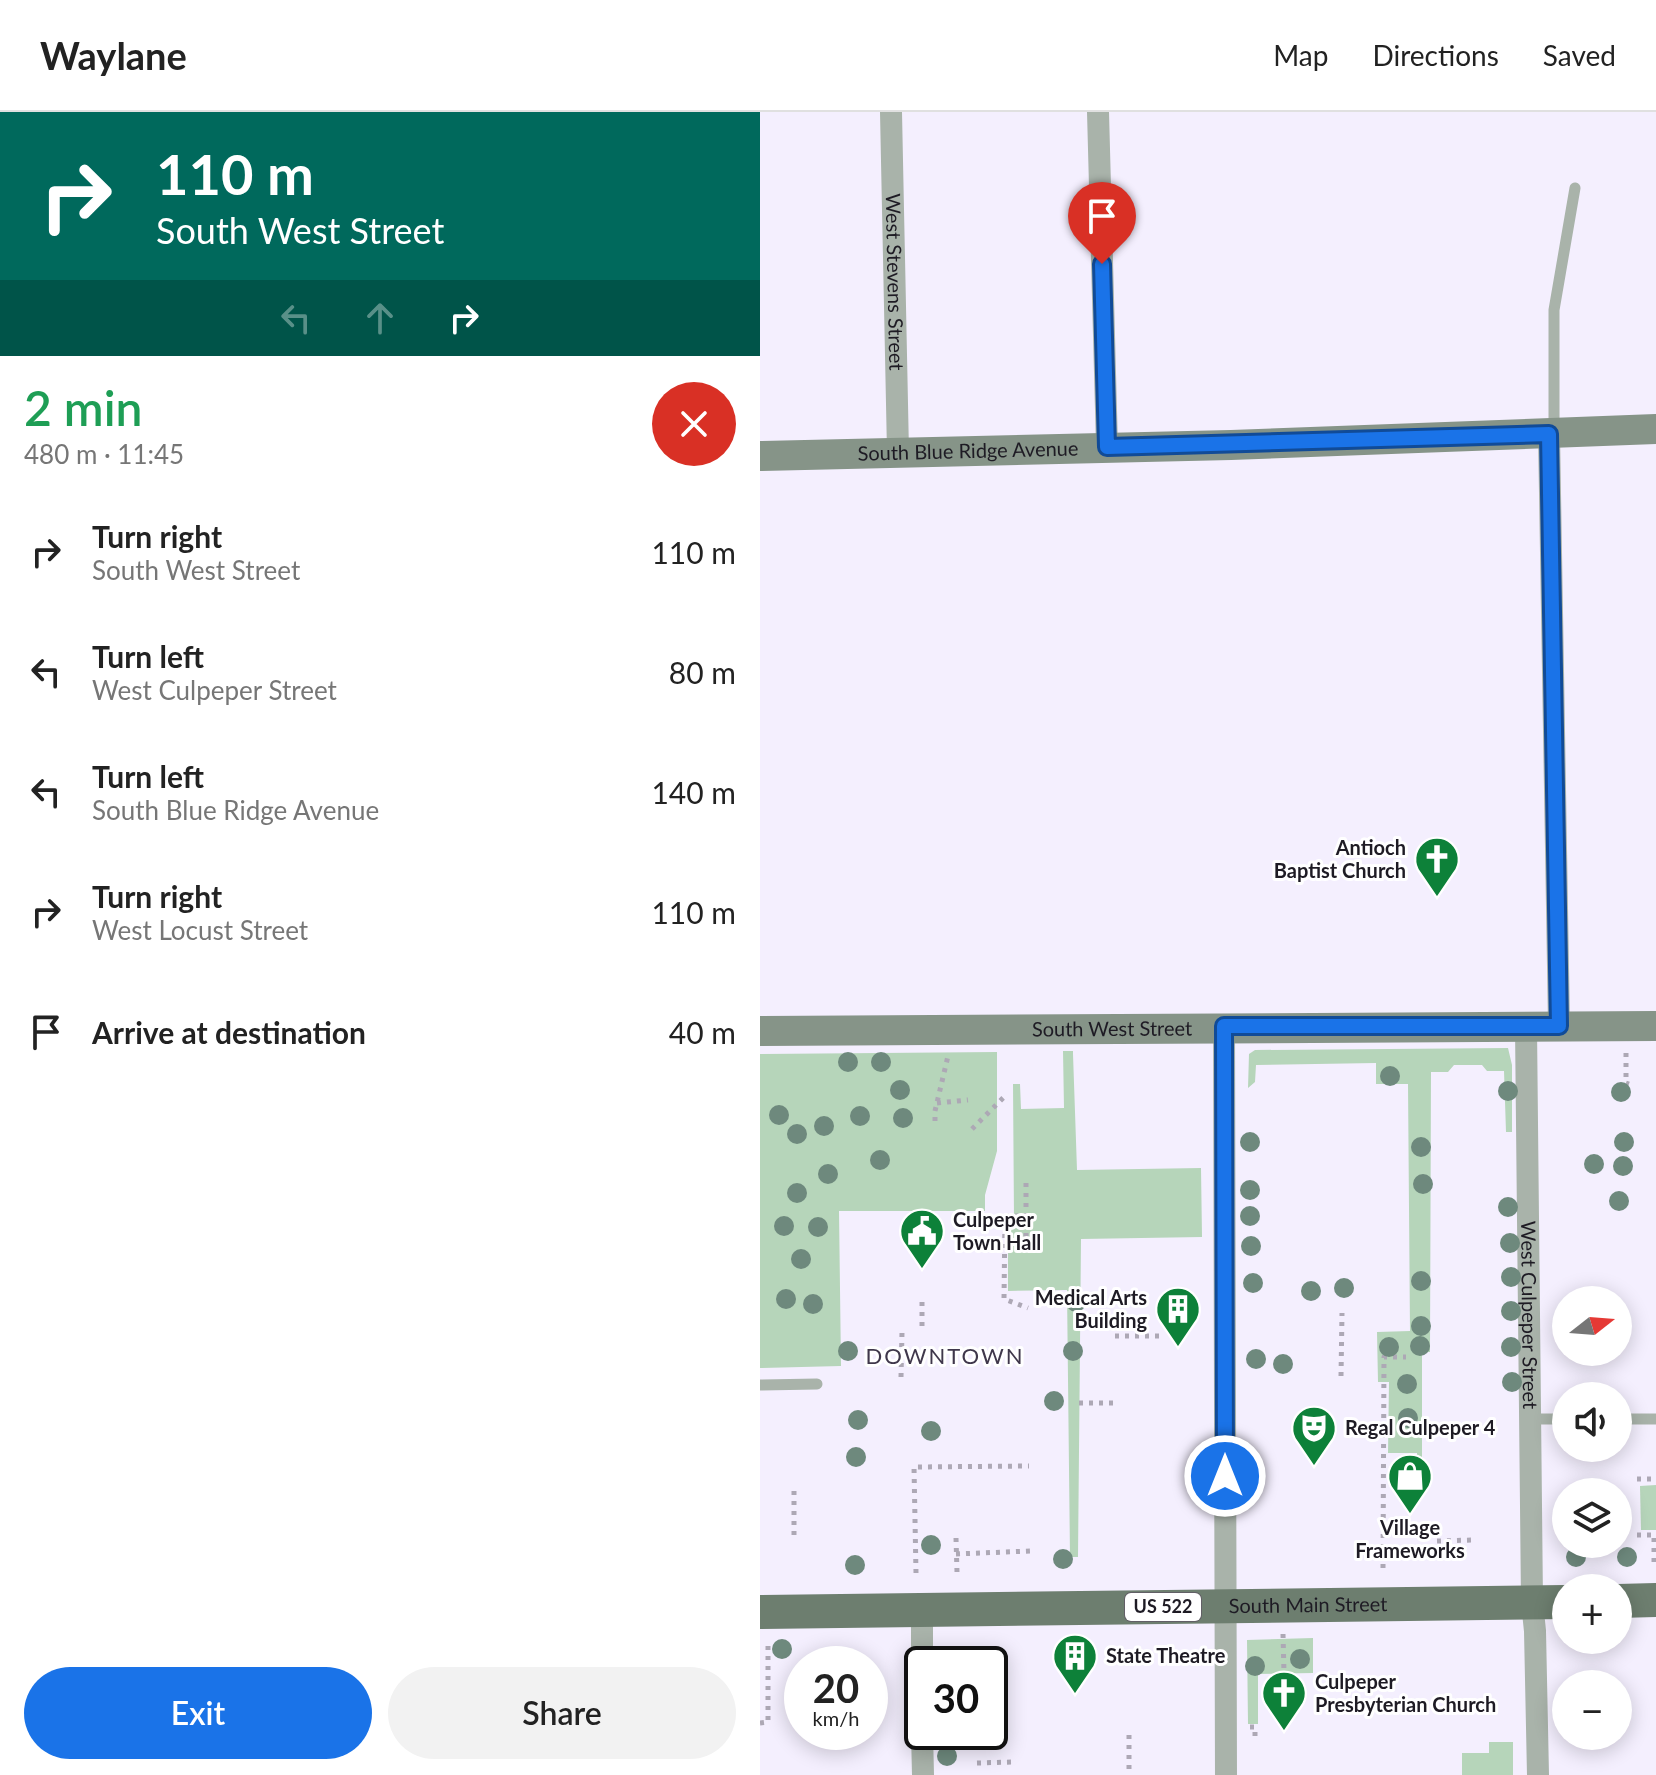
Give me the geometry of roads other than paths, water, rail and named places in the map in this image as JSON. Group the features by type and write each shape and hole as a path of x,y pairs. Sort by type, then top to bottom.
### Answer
{"main road":[{"path":"1632,1601 1656,1600"},
{"name":"South Main Street","path":"764,1627 922,1610 1552,1602"}],"street":[{"name":"West Stevens Street","path":"891,112 898,452"},
{"path":"1098,112 1107,447"},
{"name":"South Blue Ridge Avenue","path":"760,456 1656,429"},
{"path":"1552,434 1559,1026"},
{"path":"1224,1026 1226,1775"},
{"name":"South West Street","path":"760,1031 1224,1026 1656,1026"},
{"name":"West Culpeper Street","path":"1526,1027 1532,1602 1538,1775"},
{"path":"922,1610 922,1646"},
{"path":"922,1750 923,1775"}],"lane":[{"path":"1552,434 1554,310 1575,188"},
{"path":"760,1385 817,1384"},
{"path":"1530,1419 1552,1419"},
{"path":"1632,1419 1656,1419"}],"place":[{"name":"Antioch Baptist Church","path":"1437,898"},
{"name":"Culpeper Town Hall","path":"922,1270"},
{"name":"Medical Arts Building","path":"1178,1348"},
{"name":"Regal Culpeper 4","path":"1314,1467"},
{"name":"Village Frameworks","path":"1410,1515"},
{"name":"State Theatre","path":"1075,1695"},
{"name":"Culpeper Presbyterian Church","path":"1284,1732"}],"district":[{"name":"DOWNTOWN","path":"945,1356"}]}
